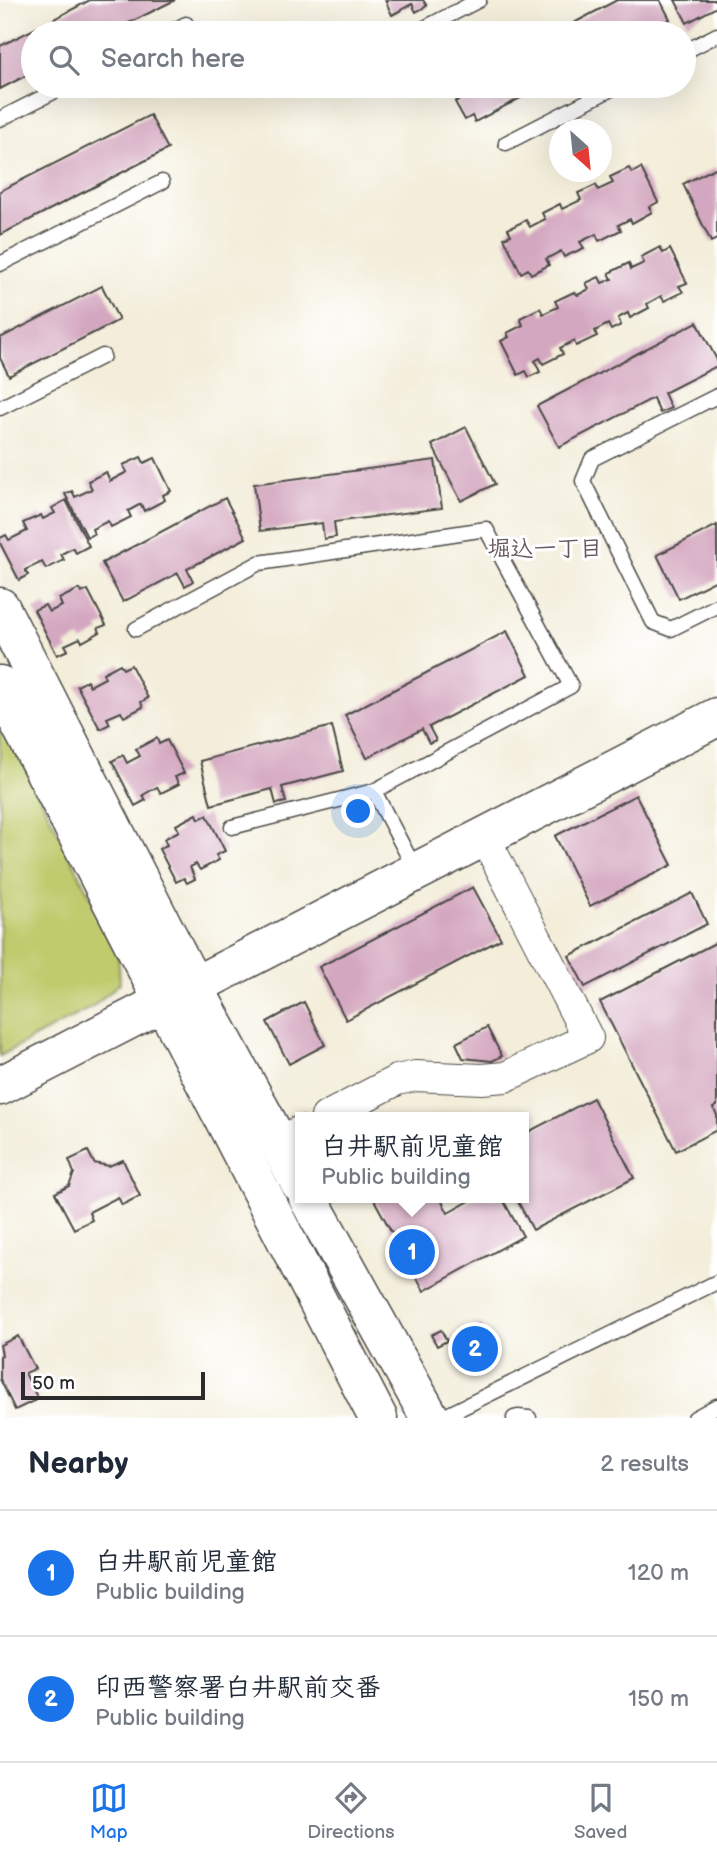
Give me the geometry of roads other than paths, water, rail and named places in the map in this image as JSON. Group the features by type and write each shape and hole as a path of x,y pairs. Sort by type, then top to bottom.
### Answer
{"street":[{"path":"0,607 378,1418"},
{"path":"0,685 179,995 289,1137 295,1162"},
{"path":"0,1087 717,717"},
{"path":"336,1112 397,1080 415,1076 482,1079 505,1077 588,1038 485,838"},
{"path":"311,1203 430,1418"}],"lane":[{"path":"438,21 479,0"},
{"path":"696,46 717,35"},
{"path":"0,119 41,98"},
{"path":"506,143 594,98"},
{"path":"0,264 162,182"},
{"path":"0,408 103,356"},
{"path":"717,396 592,458 583,481 653,622 671,629 717,606"},
{"path":"136,629 259,564 486,529 571,686 374,791 232,827"},
{"path":"374,791 417,873"},
{"path":"441,1418 717,1282"},
{"path":"695,1418 717,1406"},
{"path":"514,1418 529,1418"}],"place":[{"name":"白井駅前児童館","path":"412,1252"},
{"name":"印西警察署白井駅前交番","path":"475,1349"}],"district":[{"name":"堀込一丁目","path":"545,549"}]}
